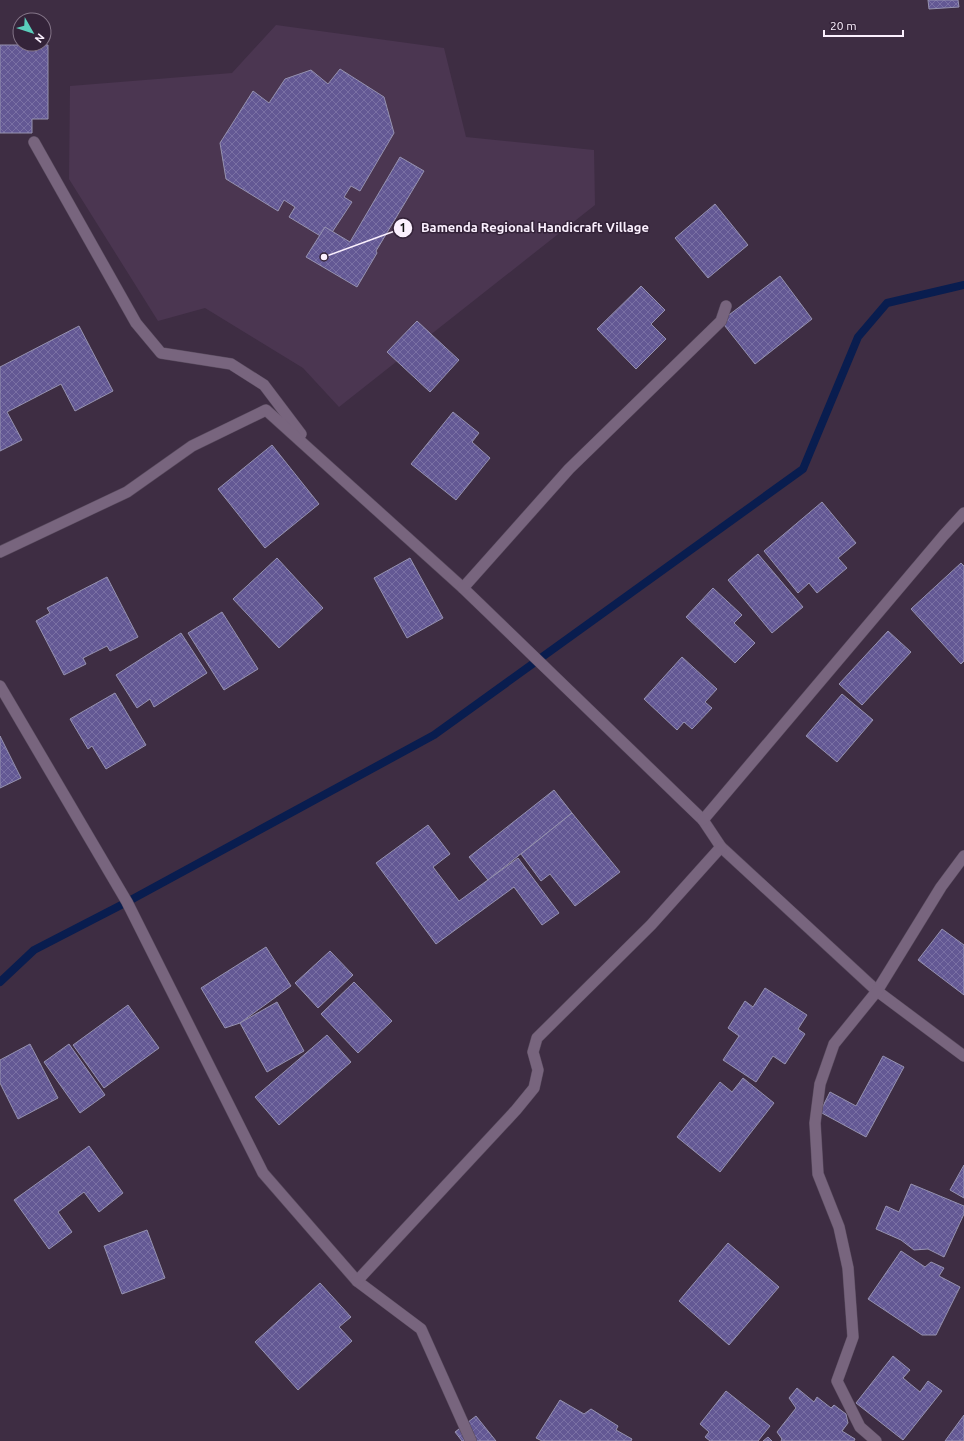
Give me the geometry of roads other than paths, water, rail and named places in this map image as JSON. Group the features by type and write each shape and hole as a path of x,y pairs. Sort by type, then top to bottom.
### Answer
{"street":[{"path":"34,142 136,323 161,353 231,364 264,385 316,454"},
{"path":"463,588 569,469 722,321 726,306"},
{"path":"0,552 127,492 192,446 266,410 463,588 703,820 721,847 877,991 964,1056"},
{"path":"703,820 964,513"},
{"path":"0,686 127,902 263,1173 357,1281 421,1329 471,1441"},
{"path":"357,1281 516,1110 534,1088 538,1070 533,1052 537,1038 651,925 721,847"},
{"path":"876,1441 860,1427 837,1381 853,1337 848,1268 839,1227 818,1174 815,1123 820,1084 834,1044 877,991 941,888 964,856"}],"waterway":[{"path":"0,982 34,950 127,902 434,735 803,469 858,337 887,303 964,285"}],"place":[{"name":"Bamenda Regional Handicraft Village","path":"324,257"}]}
